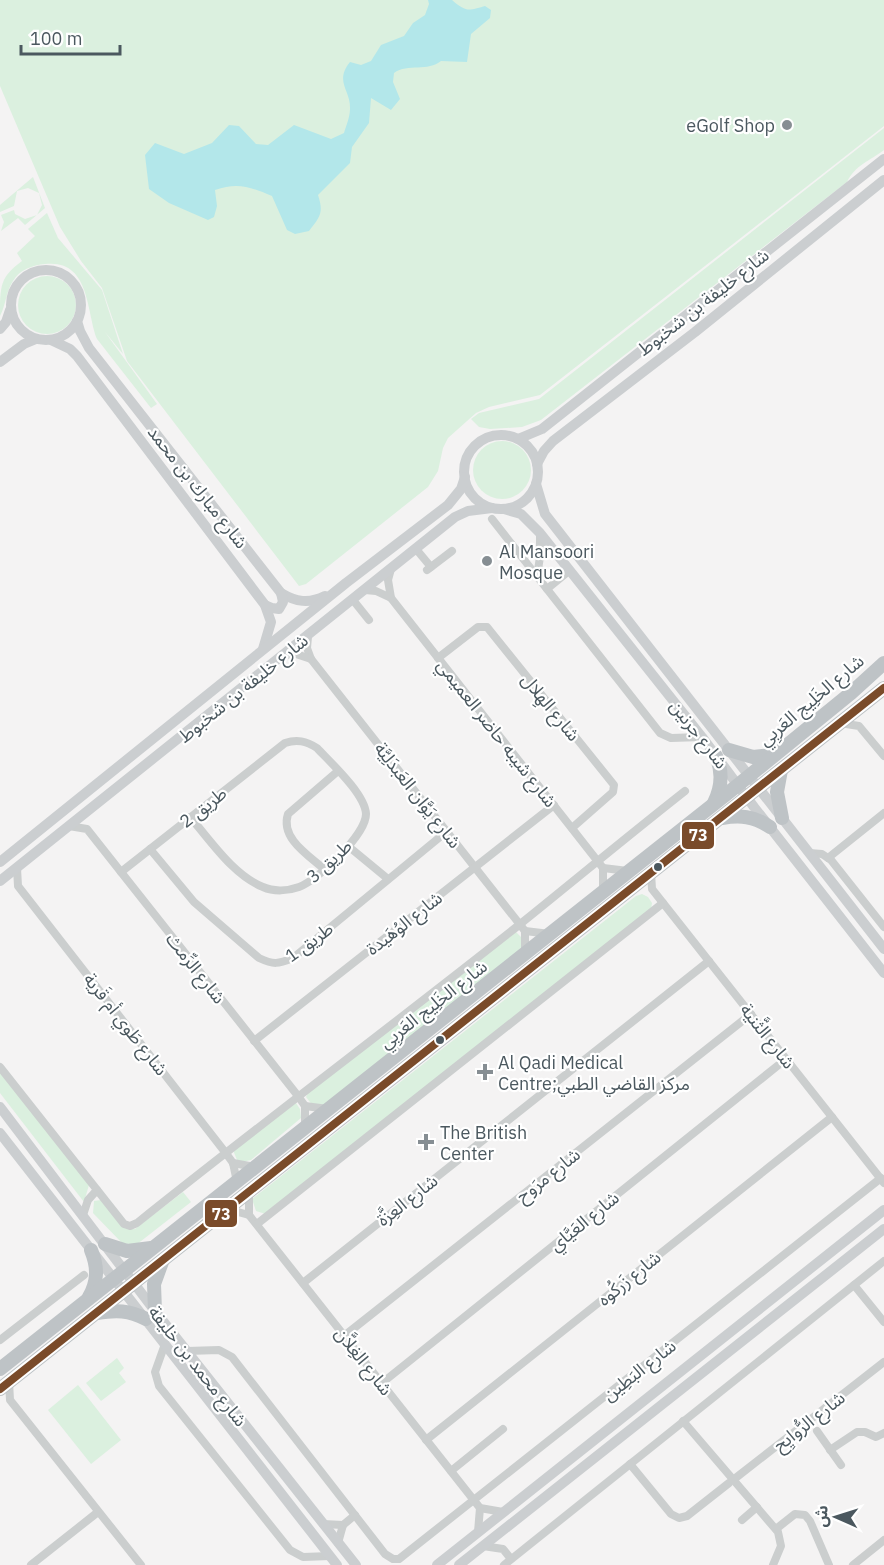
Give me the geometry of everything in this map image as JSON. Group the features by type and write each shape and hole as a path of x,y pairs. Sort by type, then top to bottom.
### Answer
{"highway":[{"name":"شارع الخَلِيج العَربِي","path":"0,1369 744,780 851,693 884,663"},
{"name":"شارع الخَلِيج العَربِي","path":"4,1385 162,1262 884,687"},
{"path":"713,804 721,784 723,753 753,757 775,755"},
{"path":"720,819 746,816 776,822 777,792 781,770"},
{"path":"105,1244 127,1251 142,1251 155,1246"},
{"path":"88,1299 97,1277 91,1250"},
{"path":"95,1313 122,1310 151,1316 154,1284 162,1262"}],"main road":[{"name":"شارع خليفة بن شخبوط","path":"518,439 542,429 884,159"},
{"name":"شارع خليفة بن شخبوط","path":"537,464 553,441 695,332 884,180"},
{"path":"0,329 6,322 13,292 23,277 33,271 51,270 68,277 76,286 81,309 71,330 51,340 36,339 19,347 0,362"},
{"path":"10,310 19,328 36,339"},
{"name":"شارع مبارك بن محمد","path":"77,321 89,348 281,593"},
{"name":"شارع مبارك بن محمد","path":"51,340 70,349 77,356 265,605"},
{"path":"497,435 518,439 534,454 537,464 536,484 531,494 514,507 504,509 492,508 482,503 468,487 465,477 465,464 470,453 477,444 497,435"},
{"name":"شارع خليفة بن شخبوط","path":"0,862 346,583 448,505 461,489 465,477"},
{"name":"شارع جرنين","path":"536,484 545,513 776,822 884,973"},
{"name":"شارع خليفة بن شخبوط","path":"0,881 455,517 468,511 492,508"},
{"name":"شارع جرنين","path":"504,509 521,514 540,533 702,737 723,753"},
{"path":"281,593 297,601 313,601 346,583"},
{"path":"265,605 279,609 283,602 281,593"},
{"path":"261,651 271,622 265,605"},
{"name":"شارع جرنين","path":"776,822 809,853 884,949"},
{"name":"شارع محمد بن خليفة","path":"0,1107 105,1244 119,1275"},
{"name":"شارع محمد بن خليفة","path":"0,1133 91,1250 119,1275 151,1316 187,1351 356,1565"},
{"name":"شارع البَطِين","path":"437,1565 884,1210"},
{"path":"459,1565 884,1229"},
{"name":"شارع محمد بن خليفة","path":"151,1316 165,1344 334,1560"}],"street":[{"path":"492,519 660,733 671,738 702,737"},
{"path":"537,576 540,533"},
{"path":"416,549 429,568 452,551"},
{"path":"526,563 536,561 540,557"},
{"path":"391,569 388,580 391,598"},
{"path":"547,589 569,571"},
{"path":"365,590 376,591 391,598"},
{"name":"شارع شيبه حاضر العميمي","path":"391,598 603,868"},
{"path":"353,600 369,620"},
{"name":"شارع الهِلال","path":"438,658 478,627 487,627 614,785 613,792 572,828"},
{"path":"308,636 307,648 311,659"},
{"path":"284,655 296,654 311,659"},
{"name":"شارع يَوَّان العَبدَلِيَّة","path":"311,659 522,928"},
{"path":"837,724 848,723 859,726 884,756"},
{"path":"875,745 884,738"},
{"name":"طريق 3","path":"190,818 234,867 249,880 264,888 276,891 300,887 324,869 359,832 366,812 358,794 317,748 310,743 293,740 285,742"},
{"name":"طريق 2","path":"121,872 285,742"},
{"path":"324,869 296,845 286,832 285,822 288,814 338,771"},
{"path":"0,1067 124,1224 130,1226 298,1096 522,928 597,860 685,791"},
{"name":"شارع الوُهَيدة","path":"254,1041 554,805"},
{"path":"69,826 87,829 87,812"},
{"path":"828,858 884,813"},
{"name":"شارع الرِّمث","path":"87,829 305,1106"},
{"name":"طريق 1","path":"150,849 194,902 259,957 279,964 293,958 447,832"},
{"path":"348,846 388,879"},
{"path":"809,853 818,853 828,858 884,927"},
{"path":"0,881 10,881 18,885 17,868"},
{"path":"603,892 603,868 629,871"},
{"path":"634,886 652,889 651,873"},
{"name":"شارع طَوي أم قَرية","path":"18,885 225,1152 233,1163 237,1182"},
{"name":"شارع الثَّنية","path":"652,889 882,1180"},
{"path":"256,1224 663,903"},
{"path":"522,928 550,934"},
{"path":"522,928 525,953"},
{"name":"شارع العِزَّة","path":"303,1283 709,961"},
{"name":"شارع مرَوح","path":"345,1336 751,1014"},
{"name":"شارع العَيَّاي","path":"382,1383 786,1059"},
{"path":"305,1128 305,1106 329,1109"},
{"name":"شارع زَركُوه","path":"426,1440 832,1117"},
{"path":"233,1163 255,1167"},
{"name":"شارع البَطِين","path":"355,1515 386,1554 396,1560 404,1557 882,1180"},
{"path":"83,1215 88,1200 97,1190"},
{"path":"227,1209 249,1215 249,1192"},
{"name":"شارع الغِلاَّن","path":"249,1215 480,1508"},
{"path":"504,1565 884,1261"},
{"path":"0,1340 84,1275"},
{"path":"854,1285 884,1322"},
{"path":"165,1344 155,1372 159,1386 290,1550 303,1557 334,1560"},
{"path":"187,1351 219,1350 232,1357 355,1515 343,1524 323,1524"},
{"name":"شارع الرُّوايِح","path":"630,1464 671,1514 679,1518 687,1516 884,1362"},
{"path":"4,1385 10,1400 141,1565"},
{"path":"0,1396 10,1400"},
{"path":"683,1421 731,1481 776,1529 781,1546 773,1565"},
{"path":"451,1471 503,1429"},
{"path":"817,1431 841,1465"},
{"path":"830,1450 857,1432 865,1432 876,1437 884,1433"},
{"path":"742,1520 757,1507"},
{"path":"478,1532 480,1508 503,1512"},
{"path":"31,1565 98,1512"},
{"path":"776,1529 795,1514 806,1515 829,1565"},
{"path":"338,1543 343,1524"},
{"path":"503,1530 503,1549 511,1559"},
{"path":"853,1565 884,1540"},
{"path":"483,1546 503,1549"}],"green space":[{"path":"0,0 884,0 884,126 540,395 489,407 476,413 448,438 443,448 438,471 428,487 306,584 299,586 127,361 102,288 81,261 60,227 0,86"},
{"path":"884,128 884,150 859,167 847,182 541,420 522,427 490,429 479,427 471,419 479,413 539,399"},
{"path":"33,177 45,208 37,215 42,205 39,193 28,188 17,191 14,206 0,212 0,205"},
{"path":"14,210 15,214 25,219 37,215 25,225 18,218 1,231 4,222 1,215"},
{"path":"47,213 58,238 102,290 123,354 105,332 157,404 151,408 97,339 84,289 71,270 60,265 45,264 23,271 11,285 0,316 0,297 5,278 22,261 17,253 35,236 28,229"},
{"path":"41,276 53,276 68,284 76,299 76,311 68,326 53,334 41,334 26,326 18,311 18,299 26,284"},
{"path":"502,441 513,443 526,454 531,470 529,481 518,494 502,499 491,497 478,486 473,470 475,459 486,446"},
{"path":"642,894 652,903 651,910 269,1215 256,1211 252,1199 636,896"},
{"path":"516,932 523,939 520,951 324,1105 313,1106 306,1097 309,1091"},
{"path":"0,1072 89,1185 84,1202 0,1093"},
{"path":"296,1103 300,1109 301,1118 251,1160 242,1162 237,1160 233,1150"},
{"path":"183,1192 191,1202 136,1245 122,1243 93,1213 94,1201 101,1200 124,1228 135,1229"},
{"path":"117,1358 124,1368 119,1373 126,1382 101,1401 86,1383"},
{"path":"78,1385 121,1440 91,1464 48,1410"}],"water":[{"path":"428,0 452,0 467,9 485,6 491,10 490,18 471,34 467,62 441,61 430,66 405,68 394,73 393,82 400,99 391,110 371,98 369,123 352,147 350,163 318,195 321,206 320,214 309,231 295,234 287,230 272,196 250,188 231,186 215,190 217,206 214,217 208,220 169,203 149,189 145,155 155,143 184,154 212,143 229,125 239,126 256,144 268,145 294,125 331,139 344,133 350,109 343,81 345,69 350,62 361,65 371,61 381,45 404,36 413,23 425,15"}],"transit line":[{"name":"73","path":"0,1389 884,688"}],"place":[{"name":"eGolf Shop","path":"787,125"},
{"name":"Al Mansoori Mosque","path":"487,561"},
{"name":"Al Qadi Medical Centre;مركز القاضي الطبي","path":"485,1072"},
{"name":"The British Center","path":"426,1142"}]}
